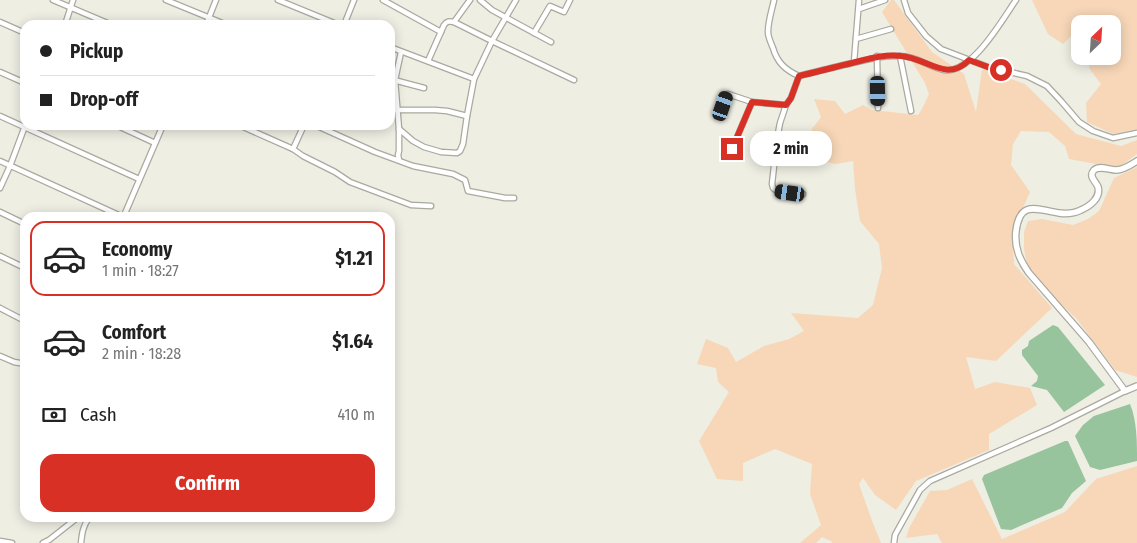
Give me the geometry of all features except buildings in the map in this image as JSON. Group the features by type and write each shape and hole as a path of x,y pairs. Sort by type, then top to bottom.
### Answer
{"main road":[{"path":"1137,161 1118,170 1096,169 1092,176 1098,187 1098,193 1093,203 1081,211 1060,214 1034,208 1022,213 1018,221 1015,240 1021,261 1089,342 1125,391 1137,386"}],"street":[{"path":"53,0 100,20"},
{"path":"67,20 73,0"},
{"path":"166,0 214,20"},
{"path":"209,18 216,0"},
{"path":"278,0 327,20"},
{"path":"346,20 354,0"},
{"path":"383,0 441,32"},
{"path":"454,22 470,0"},
{"path":"480,0 505,18 551,42"},
{"path":"399,129 413,141 424,147 441,152 457,153 462,148 474,79 492,41 516,0"},
{"path":"534,33 550,6 564,12 570,0"},
{"path":"774,0 768,34 773,50 782,66 789,72 799,76 877,56 900,56 921,61 944,70 964,66 983,47 1016,0"},
{"path":"854,62 859,0"},
{"path":"859,10 885,0"},
{"path":"904,0 908,13 926,36 941,49 988,67 1027,76 1047,86 1078,122 1093,131 1114,138 1137,133"},
{"path":"428,62 446,22 449,21 574,80"},
{"path":"0,22 20,31"},
{"path":"856,39 890,29"},
{"path":"395,49 474,79"},
{"path":"395,71 401,52"},
{"path":"877,56 878,108"},
{"path":"900,56 910,111"},
{"path":"0,72 20,81"},
{"path":"799,76 780,123 773,188 777,191 803,194"},
{"path":"395,81 424,88"},
{"path":"719,116 728,94 752,102 786,105"},
{"path":"395,98 399,129 399,160"},
{"path":"732,149 752,102"},
{"path":"397,110 436,110 467,116"},
{"path":"0,116 20,124"},
{"path":"0,188 24,130"},
{"path":"34,130 139,179"},
{"path":"127,130 155,143"},
{"path":"125,212 161,130"},
{"path":"250,130 293,149 302,156 335,172 350,182 411,205 431,206"},
{"path":"293,149 302,130"},
{"path":"325,130 375,152 414,166 453,174 465,180 468,191 514,198"},
{"path":"0,161 112,212"},
{"path":"0,212 20,222"},
{"path":"0,256 20,266"},
{"path":"0,308 20,318"},
{"path":"0,356 20,363"},
{"path":"894,543 895,535 920,490 930,481 1051,428 1125,391"},
{"path":"43,543 72,522"},
{"path":"81,543 82,531 86,522"},
{"path":"0,541 12,543"}],"shaded area":[{"path":"891,0 894,0 932,52 964,74 976,112 982,69 1025,84 1076,134 1121,146 1137,140 1137,154 1118,168 1069,159 1065,146 1049,132 1021,131 1013,144 1011,165 1030,192 1012,232 1014,264 1052,308 996,361 966,357 975,389 995,382 1030,388 1037,405 989,434 989,450 916,481 896,510 875,495 863,478 859,484 881,543 832,543 822,537 816,543 800,543 821,525 810,494 812,464 775,449 743,463 743,481 717,479 699,441 729,392 718,382 716,368 697,364 706,339 728,348 736,362 764,346 789,339 804,331 791,313 858,318 873,305 882,268 879,244 860,221 853,161 836,164 823,161 812,144 812,129 821,117 814,99 835,101 845,114 863,105 872,110 918,115 922,109 929,94 925,83 882,12"},
{"path":"1032,0 1137,0 1137,129 1113,134 1087,122 1086,103 1101,84 1089,68 1090,65 1121,65 1121,15 1071,15 1071,36 1063,44 1048,34"},
{"path":"1137,167 1137,377 1115,370 1076,318 1050,294 1027,264 1024,249 1024,232 1028,221 1042,219 1073,225 1088,219 1099,211 1114,178"},
{"path":"1053,325 1058,327 1105,385 1064,412 1047,390 1031,386 1037,381 1038,376 1022,355 1022,350 1028,346 1029,341"},
{"path":"1130,404 1137,439 1137,461 1100,470 1090,467 1075,436 1083,425 1094,416"},
{"path":"1068,441 1086,481 1072,493 1062,508 1011,530 1001,529 982,479 984,475"},
{"path":"1137,466 1137,543 942,543 937,534 906,538 909,528 930,491 947,490 972,479 1002,539 1065,512 1096,479"}],"route":[{"path":"732,149 752,102 786,105 791,98 799,76 877,56 903,56 944,70 964,66 969,60 1001,70"}]}
